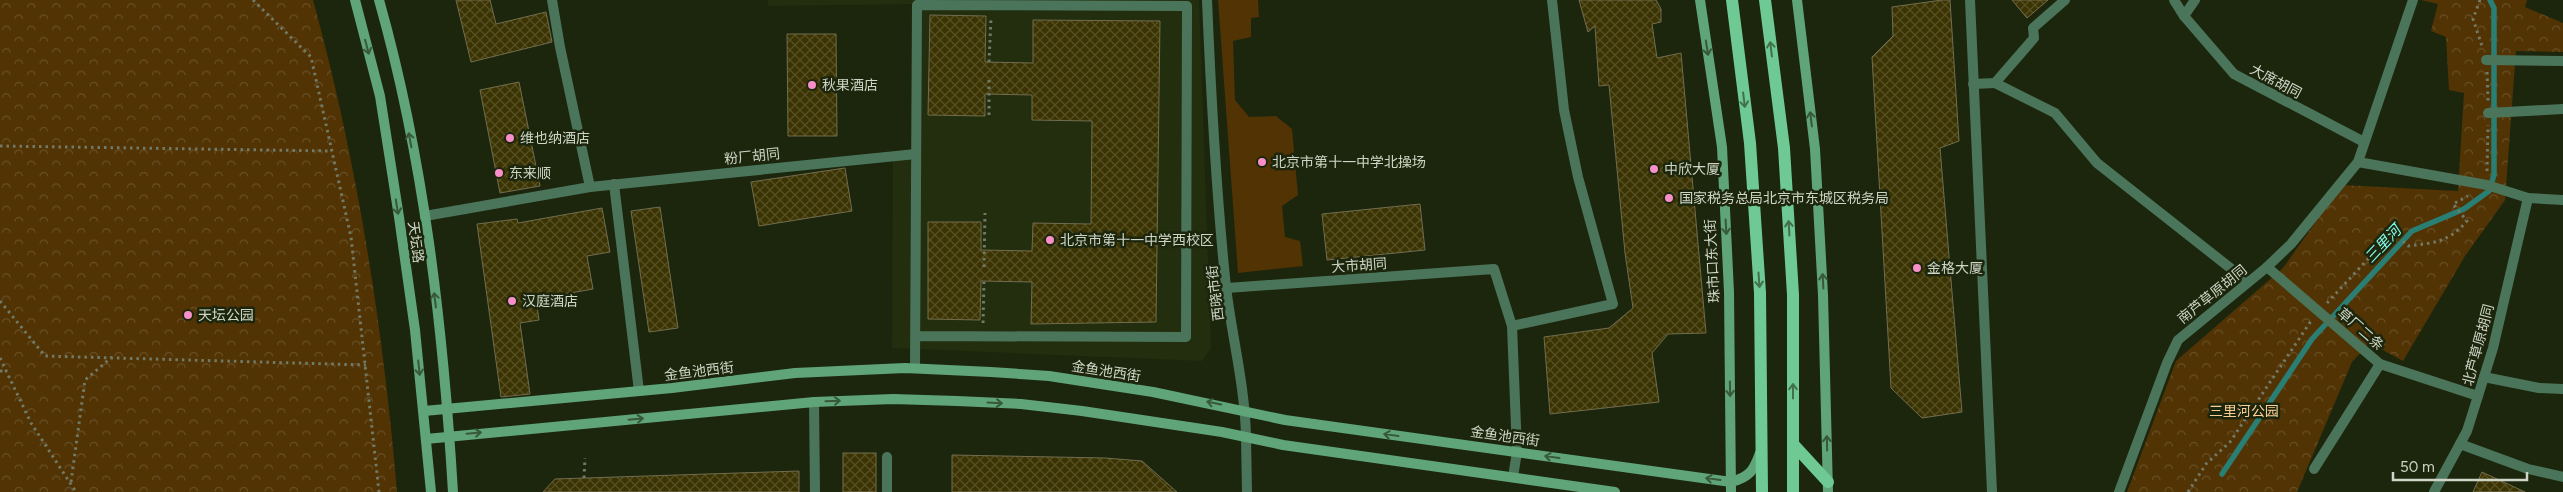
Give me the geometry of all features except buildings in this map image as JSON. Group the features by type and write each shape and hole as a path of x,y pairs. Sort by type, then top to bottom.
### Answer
{"main road":[{"path":"1732,0 1750,144 1760,293 1762,492"},
{"path":"1765,0 1784,148 1793,295 1793,492"},
{"path":"1793,444 1828,487"}],"street":[{"name":"天坛路","path":"355,0 380,96 415,330 431,492"},
{"name":"天坛路","path":"379,0 394,55 425,216 448,408 453,492"},
{"path":"552,0 560,47 590,187"},
{"name":"西晓市街","path":"1207,0 1213,118 1227,288 1246,410 1247,492"},
{"path":"1514,477 1517,452 1512,326 1613,304 1578,177 1564,110 1552,0"},
{"name":"珠市口东大街","path":"1700,0 1722,147 1729,292 1731,487"},
{"path":"1797,0 1815,149 1823,295 1828,487"},
{"path":"1970,0 1992,492"},
{"path":"1995,82 2034,38 2033,28 2064,0"},
{"name":"大席胡同","path":"2174,0 2184,16 2234,74 2364,142"},
{"path":"2184,16 2195,0"},
{"name":"南芦草原胡同","path":"2119,492 2167,363 2178,340 2267,267 2291,244 2358,162 2413,0"},
{"path":"915,368 917,5 1187,6 1186,337 916,336"},
{"path":"2486,60 2563,60"},
{"path":"1973,84 1995,82 2055,113 2097,163 2248,282"},
{"path":"2489,113 2563,110"},
{"name":"粉厂胡同","path":"425,216 590,187 916,154"},
{"path":"2358,162 2487,185 2528,198 2563,200"},
{"path":"614,184 639,391"},
{"name":"北芦草原胡同","path":"2434,492 2467,431 2494,348 2528,198"},
{"name":"草厂二条","path":"2267,267 2380,364 2478,396"},
{"name":"大市胡同","path":"1227,288 1494,269 1512,326"},
{"path":"2314,469 2380,364"},
{"name":"金鱼池西街","path":"424,411 639,391 796,373 915,368 1049,376 1152,392 1246,410 1285,420 1517,452 1731,487"},
{"path":"2484,377 2539,388 2563,389"},
{"path":"426,439 814,402 893,399 1021,404 1246,437 1283,445 1615,492"},
{"path":"814,402 815,492"},
{"path":"2460,444 2528,469 2563,477"},
{"path":"1731,487 1744,479 1755,467 1762,450"},
{"path":"888,458 888,492"}],"path":[{"path":"253,0 311,57 351,237 379,492"},
{"path":"2480,0 2473,19 2486,60 2489,113 2487,185"},
{"path":"990,62 991,5"},
{"path":"988,115 989,76"},
{"path":"0,146 332,151"},
{"path":"2188,492 2206,464 2230,442 2299,336 2319,311 2393,232 2408,246 2438,242 2455,235 2467,221 2453,204"},
{"path":"984,267 985,213"},
{"path":"983,337 984,282"},
{"path":"0,301 45,356 113,356 366,364"},
{"path":"71,483 85,380 113,356"},
{"path":"0,358 31,423 76,492"},
{"path":"0,371 7,371"},
{"path":"584,458 584,478"}],"shaded area":[{"name":"北京市第十一中学西校区","path":"768,0 1199,0 1211,348 1202,361 892,348 893,160 912,158 913,4 768,6"}],"green space":[{"name":"天坛公园","path":"0,0 313,0 343,121 366,244 384,368 397,492 0,492"},
{"name":"北京市第十一中学北操场","path":"1218,0 1258,0 1259,17 1251,18 1251,37 1233,41 1235,100 1249,117 1276,116 1292,129 1298,195 1282,206 1285,237 1300,241 1303,266 1238,273"},
{"name":"三里河公园","path":"2421,0 2527,0 2525,7 2563,23 2563,52 2516,51 2505,200 2465,256 2403,361 2370,343 2352,362 2297,492 2127,492 2176,361 2283,268 2342,185 2458,191 2464,93 2449,90 2446,37 2431,31 2438,4"}],"waterway":[{"name":"三里河","path":"2222,474 2312,339 2412,231 2464,209 2489,191 2494,175 2494,8 2490,0"}],"place":[{"name":"秋果酒店","path":"812,85"},
{"name":"维也纳酒店","path":"510,138"},
{"name":"北京市第十一中学北操场","path":"1262,162"},
{"name":"中欣大厦","path":"1654,169"},
{"name":"东来顺","path":"499,173"},
{"name":"国家税务总局北京市东城区税务局","path":"1669,198"},
{"name":"北京市第十一中学西校区","path":"1050,240"},
{"name":"金格大厦","path":"1917,268"},
{"name":"汉庭酒店","path":"512,301"},
{"name":"天坛公园","path":"188,315"}]}
